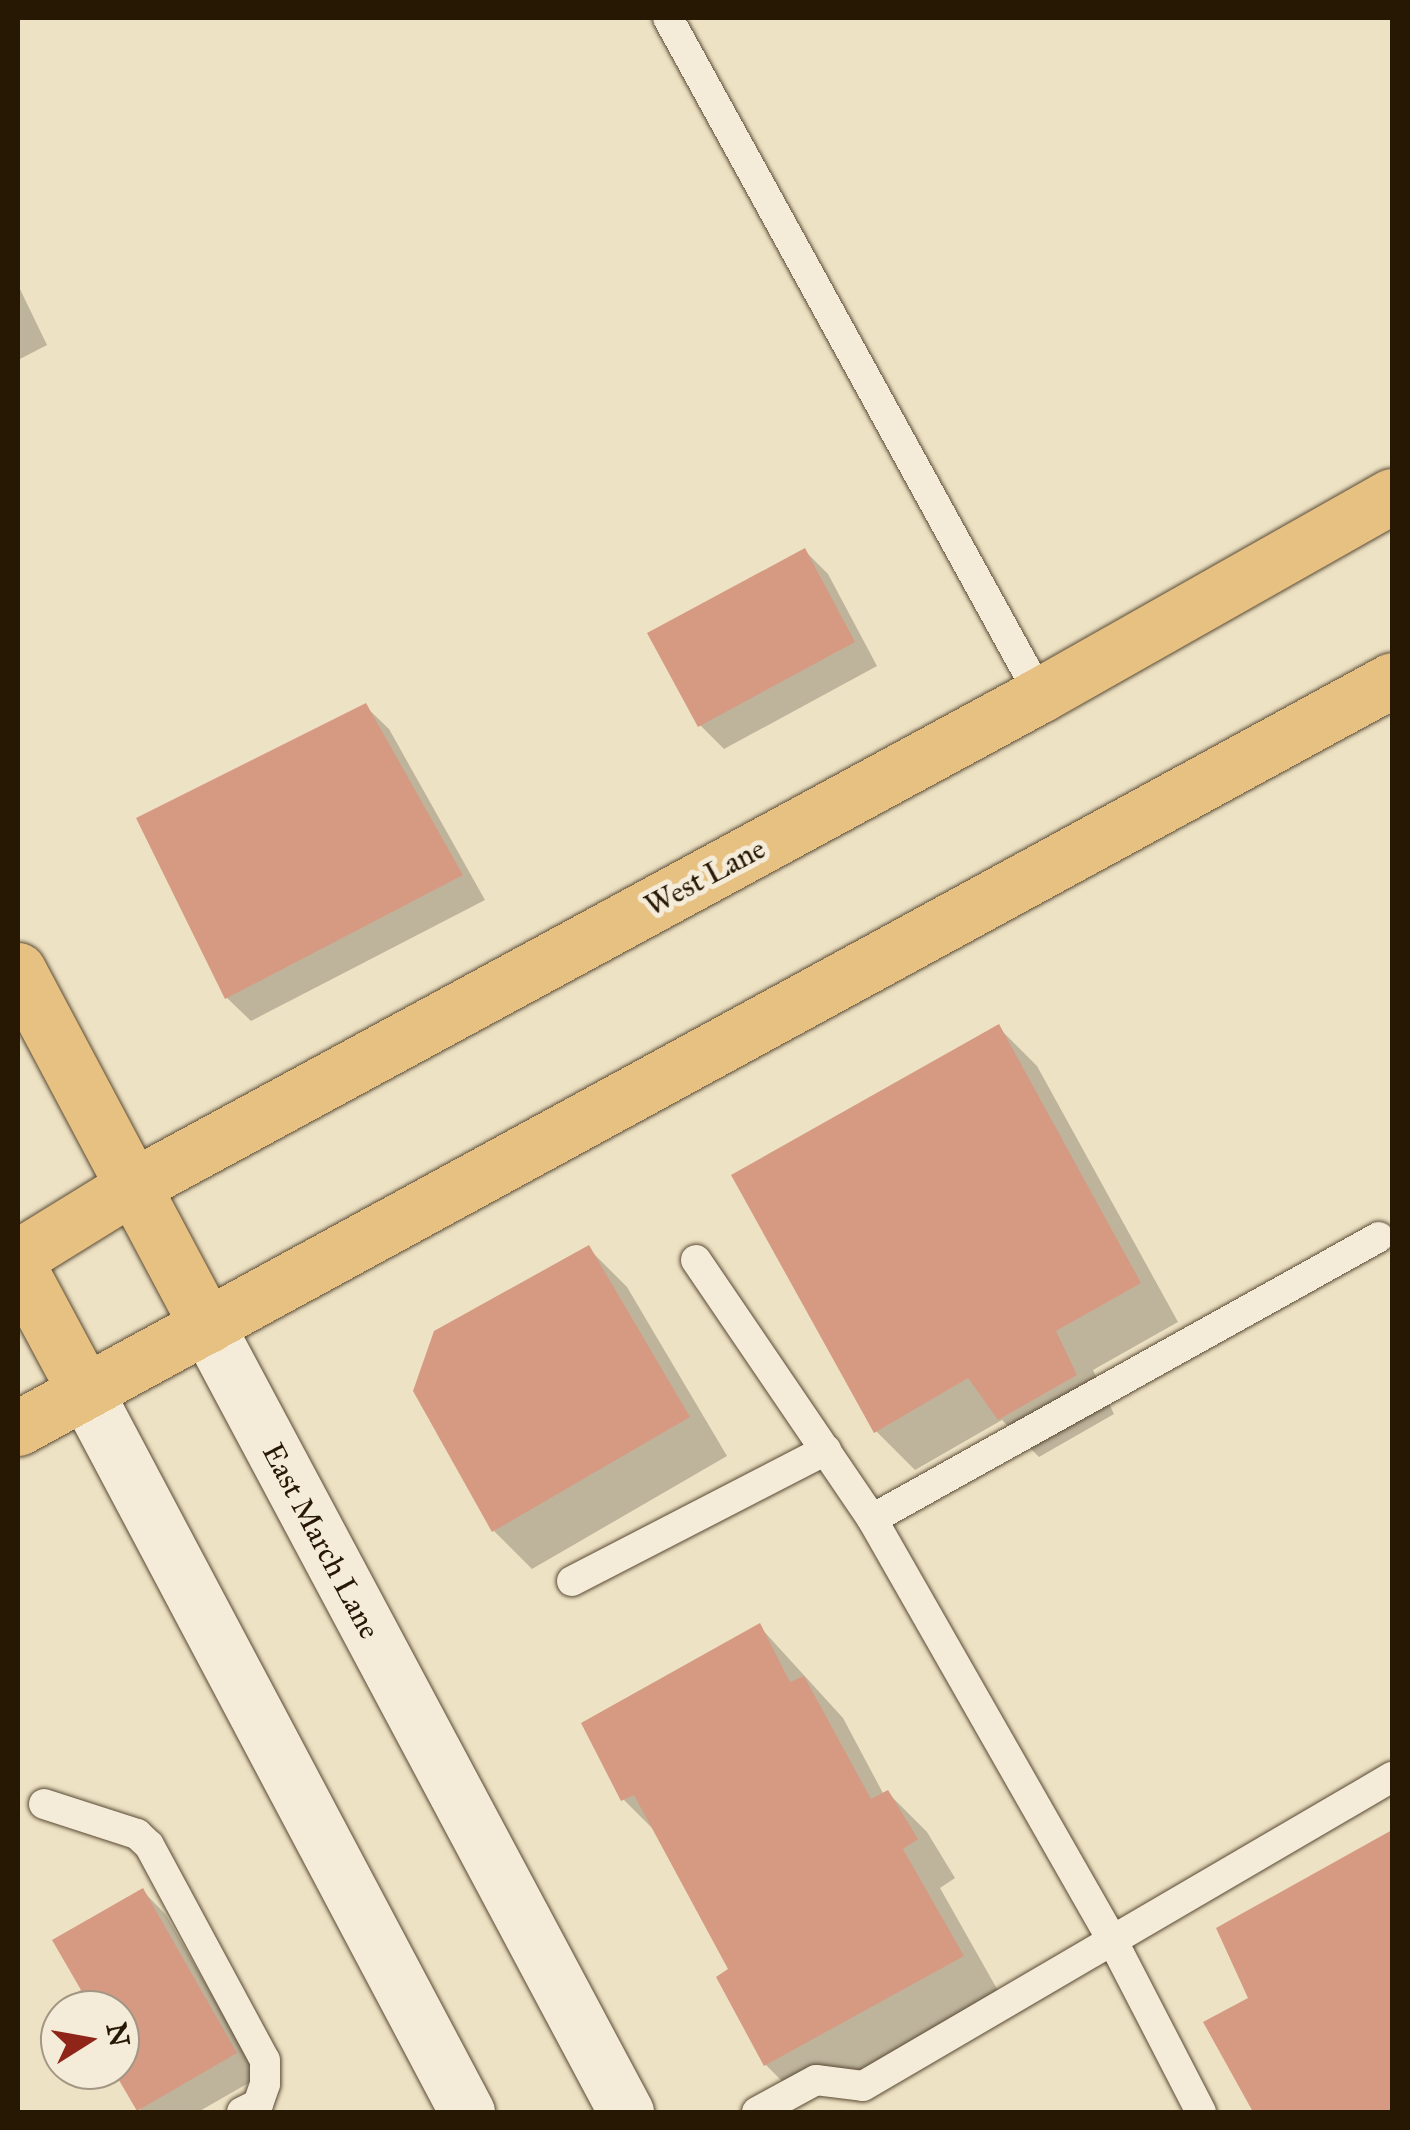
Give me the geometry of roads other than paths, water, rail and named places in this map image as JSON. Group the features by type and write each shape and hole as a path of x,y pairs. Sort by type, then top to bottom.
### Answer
{"main road":[{"name":"West Lane","path":"18,1257 133,1186 1040,695 1392,496"},
{"path":"18,1428 1392,680"},
{"name":"East March Lane","path":"18,970 626,2112"},
{"path":"18,1266 467,2112"}],"lane":[{"path":"668,18 1040,695"},
{"path":"872,1520 1379,1238"},
{"path":"696,1260 872,1520 1111,1938 1201,2112"},
{"path":"572,1581 826,1450"},
{"path":"757,2112 816,2080 858,2099 1111,1938 1392,1777"},
{"path":"44,1804 137,1834 150,1845 265,2060 265,2084 258,2104 242,2112"}]}
